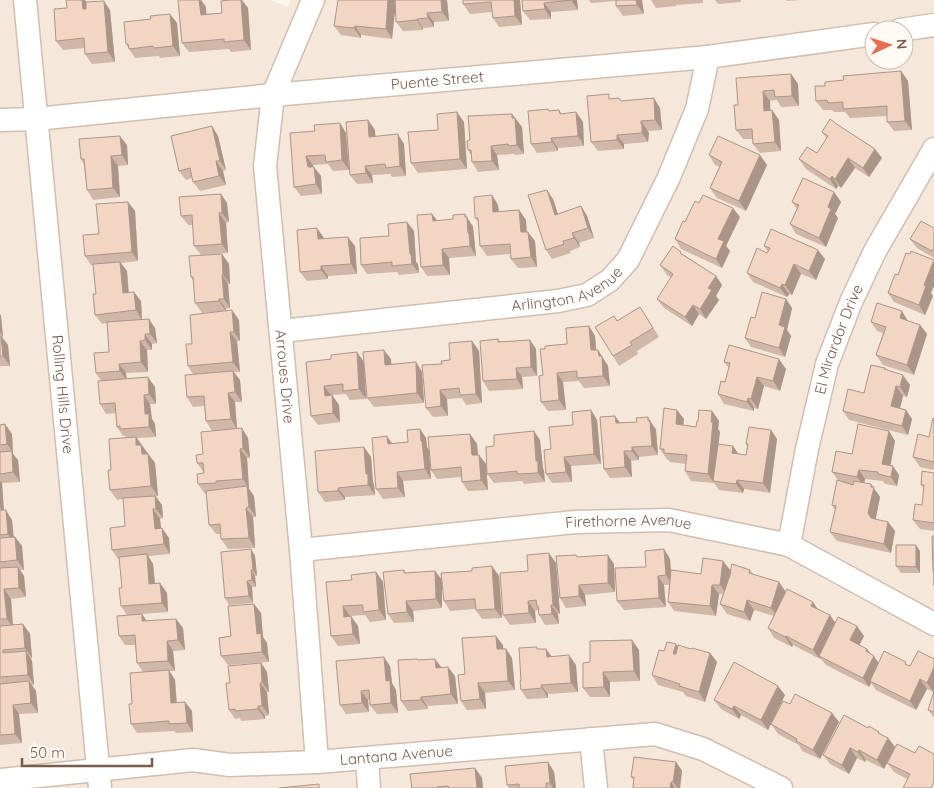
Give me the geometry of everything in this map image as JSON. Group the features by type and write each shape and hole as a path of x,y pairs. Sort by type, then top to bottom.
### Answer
{"street":[{"name":"Rolling Hills Drive","path":"26,0 99,779"},
{"name":"Arroues Drive","path":"313,0 273,95 265,166 301,550 317,762"},
{"path":"914,28 934,25"},
{"name":"Puente Street","path":"0,120 36,119 273,95 708,57 864,35"},
{"name":"Arlington Avenue","path":"280,330 558,302 587,295 610,280 628,260 669,177 697,108 708,57"},
{"name":"El Mirardor Drive","path":"789,545 807,449 827,364 875,251 934,149"},
{"name":"Firethorne Avenue","path":"301,550 575,522 669,520 789,545 934,624"},
{"name":"Lantana Avenue","path":"0,780 99,779 193,760 230,765 317,762 655,734 703,749 781,788"},
{"path":"591,739 596,788"},
{"path":"367,758 369,788"}],"shaded area":[{"path":"0,0 270,0 288,7 291,0 934,0 934,788 0,788"}],"building":[{"path":"66,0 82,0 83,9 86,9 86,2 104,1 108,52 85,54 84,38 56,41 54,9 67,8"},
{"path":"178,0 199,0 201,15 222,13 221,1 241,0 244,40 224,42 224,39 182,43"},
{"path":"338,0 388,0 386,29 334,26"},
{"path":"395,0 441,0 442,12 427,13 428,18 396,22"},
{"path":"463,0 514,0 515,16 493,18 491,2 463,4"},
{"path":"522,0 571,0 544,3 545,9 523,11"},
{"path":"616,0 636,0 637,5 616,6"},
{"path":"170,14 173,46 129,49 128,44 126,44 124,22 151,19 150,16"},
{"path":"901,71 905,121 887,122 887,106 843,109 843,102 828,103 827,100 816,101 815,86 825,86 825,82 844,80 843,76"},
{"path":"791,74 792,96 775,97 774,90 763,91 764,111 772,110 775,142 753,144 752,129 736,130 734,105 738,105 736,78"},
{"path":"609,94 609,99 619,98 621,101 654,98 655,120 641,121 642,133 617,135 617,140 591,142 587,96"},
{"path":"548,109 549,111 559,110 560,114 576,112 578,136 551,138 552,142 531,144 528,111"},
{"path":"457,112 460,159 411,163 408,132 438,130 437,114"},
{"path":"512,114 512,118 515,118 517,145 491,146 492,161 472,162 471,150 468,150 467,141 470,140 468,116"},
{"path":"830,119 875,149 863,168 848,158 835,179 832,176 830,179 799,159 807,147 817,153 828,136 822,132"},
{"path":"368,120 369,137 398,134 400,166 386,168 385,164 365,166 366,173 350,175 346,122"},
{"path":"340,123 342,160 326,162 325,155 306,156 308,167 314,167 316,184 294,187 290,133 315,131 314,125"},
{"path":"212,126 220,161 216,161 219,176 193,182 190,168 179,171 171,136"},
{"path":"120,136 122,155 111,156 113,188 87,190 84,159 81,159 79,139"},
{"path":"718,136 760,155 739,201 710,188 722,162 709,155"},
{"path":"803,178 834,192 828,207 831,209 819,238 790,224 799,205 792,202"},
{"path":"547,190 555,215 581,206 588,228 572,233 574,238 563,241 564,244 546,250 528,195"},
{"path":"221,194 222,213 219,213 222,244 194,246 192,215 181,216 179,197"},
{"path":"492,195 493,212 519,210 521,232 528,232 531,257 511,259 510,244 480,246 478,218 475,218 474,197"},
{"path":"703,195 733,208 718,239 724,241 716,259 675,239 695,201 699,203"},
{"path":"128,202 132,252 85,256 83,235 99,234 96,204"},
{"path":"432,214 433,221 453,219 453,215 465,214 465,217 467,217 470,246 442,249 443,265 421,267 417,215"},
{"path":"921,221 934,228 934,248 932,251 910,239"},
{"path":"407,222 412,264 392,266 392,262 361,265 360,238 389,236 388,224"},
{"path":"317,228 318,239 348,237 351,264 321,266 321,270 300,272 297,230"},
{"path":"771,229 818,250 809,271 794,264 785,285 782,284 780,288 747,273 757,248 767,253 770,248 764,246"},
{"path":"673,246 680,253 716,276 708,288 712,290 700,309 693,305 685,317 657,299 673,274 660,265"},
{"path":"911,251 934,260 924,285 926,286 919,305 888,293 895,274 898,275 906,253 910,254"},
{"path":"222,254 224,299 195,303 189,256"},
{"path":"120,262 123,293 134,292 136,310 95,315 93,294 96,294 93,264"},
{"path":"762,292 786,299 779,325 785,327 779,348 745,338 751,317 755,318"},
{"path":"877,303 902,311 900,318 920,325 907,365 876,355 886,327 871,322"},
{"path":"640,307 653,328 630,342 632,345 613,356 595,327 614,316 617,321"},
{"path":"232,310 234,332 230,332 233,362 188,366 186,344 192,344 190,315"},
{"path":"149,319 150,334 145,334 145,340 140,341 141,362 119,364 120,371 96,373 94,353 109,352 107,322"},
{"path":"589,326 591,350 598,350 599,356 602,356 603,376 577,378 577,371 557,373 559,400 541,402 539,376 543,375 540,349 545,349 545,346 567,344 566,328"},
{"path":"1,336 3,356 0,356"},
{"path":"498,339 498,342 530,340 531,367 516,368 517,379 483,381 480,341"},
{"path":"472,341 476,394 460,395 459,388 440,390 441,406 426,408 422,365 442,364 441,361 450,360 449,343"},
{"path":"729,345 779,359 773,381 757,377 751,399 748,398 747,402 718,394 721,381 725,382 730,363 724,362"},
{"path":"384,350 385,365 416,362 417,393 367,398 363,352"},
{"path":"357,352 359,389 343,391 343,384 324,386 325,396 332,395 333,413 311,416 306,362 331,359 331,355"},
{"path":"871,365 903,375 900,387 896,386 891,406 906,410 902,426 843,411 848,389 864,393"},
{"path":"233,371 235,392 228,393 231,419 206,421 204,396 187,397 185,375"},
{"path":"148,377 149,394 144,395 145,414 149,414 149,427 120,429 120,426 117,427 115,403 100,404 98,381"},
{"path":"664,408 677,410 676,424 696,427 699,410 712,411 711,422 713,422 708,474 685,471 687,455 664,453 664,449 660,449"},
{"path":"591,410 594,454 564,457 566,472 546,474 544,450 551,449 549,427 573,425 572,412"},
{"path":"615,416 616,423 637,422 636,418 648,417 652,446 632,447 632,451 624,451 625,467 604,469 600,417"},
{"path":"933,418 934,462 913,457 918,434 929,437"},
{"path":"5,424 7,444 0,445 0,425"},
{"path":"858,424 889,431 882,464 893,466 891,477 878,474 878,472 859,470 857,477 832,472 836,451 852,454"},
{"path":"749,427 771,430 763,483 737,480 736,484 713,481 718,444 733,446 732,453 746,455"},
{"path":"242,428 243,448 240,449 243,479 198,484 197,474 204,473 203,463 197,463 196,455 203,454 201,432"},
{"path":"420,429 425,469 397,472 398,488 376,489 372,438 387,436 388,444 408,442 407,430"},
{"path":"534,431 538,473 517,474 517,471 487,474 486,447 494,446 494,435"},
{"path":"470,434 472,455 479,455 481,480 462,482 461,467 431,470 428,437"},
{"path":"136,437 136,445 141,445 142,454 148,454 151,486 110,490 108,470 111,470 109,439"},
{"path":"364,447 368,485 338,488 338,491 318,492 315,451"},
{"path":"12,451 13,472 0,474 0,452"},
{"path":"922,471 934,473 934,523 913,520 915,504 922,505 924,485 921,485"},
{"path":"837,480 853,485 854,481 871,484 871,487 874,487 868,513 871,518 888,522 884,544 830,532 836,506 832,505"},
{"path":"247,486 249,507 246,508 249,538 221,539 220,524 209,525 206,491"},
{"path":"155,496 156,509 153,509 155,529 162,528 164,544 112,550 110,528 125,526 123,498"},
{"path":"0,510 6,510 8,534 0,535"},
{"path":"932,536 934,536 934,571 933,571"},
{"path":"15,537 17,560 0,562 0,538"},
{"path":"896,545 916,545 916,567 896,566"},
{"path":"251,549 253,570 251,570 252,580 247,581 249,596 225,598 221,552"},
{"path":"664,549 666,575 658,576 659,598 617,601 615,568 646,567 645,551"},
{"path":"549,553 552,614 539,615 536,600 528,601 529,613 503,615 500,573 528,571 527,555"},
{"path":"147,554 149,584 160,583 162,603 121,606 119,588 122,588 119,557"},
{"path":"576,555 577,557 608,555 608,583 579,585 579,596 560,598 556,556"},
{"path":"703,558 723,561 720,585 712,585 710,606 668,602 671,570 701,574"},
{"path":"732,564 750,570 749,573 779,582 771,608 747,600 744,612 720,604"},
{"path":"492,566 495,609 476,610 475,599 444,601 441,573 472,571 472,568"},
{"path":"18,567 19,588 4,589 7,619 0,619 0,568"},
{"path":"404,570 404,573 435,571 436,599 406,601 407,612 388,614 383,572"},
{"path":"376,572 379,610 363,612 363,605 343,606 344,617 351,616 353,634 331,636 326,582 352,580 351,575"},
{"path":"787,589 813,602 811,606 830,615 813,650 768,628"},
{"path":"254,604 257,634 261,633 262,652 221,656 219,638 231,636 228,606"},
{"path":"142,614 142,621 176,619 178,640 167,641 168,661 137,663 135,635 119,636 117,616"},
{"path":"838,617 857,626 850,640 867,649 866,651 874,656 863,678 819,656"},
{"path":"23,624 25,648 3,650 3,653 26,651 28,675 0,677 0,626"},
{"path":"496,636 497,649 506,649 508,681 478,683 480,699 461,701 458,675 465,674 462,638"},
{"path":"632,640 634,671 603,672 604,687 583,688 583,663 590,662 590,641"},
{"path":"667,642 676,644 673,654 676,654 678,645 710,653 699,692 652,675 659,650 664,651"},
{"path":"537,647 537,649 546,649 547,657 569,655 571,683 541,685 542,688 521,690 519,648"},
{"path":"884,651 910,666 918,651 934,659 934,667 927,683 920,679 910,701 870,681"},
{"path":"384,657 386,681 390,680 391,703 370,705 369,690 361,691 362,703 340,705 336,661"},
{"path":"435,659 436,668 448,667 451,694 421,697 421,700 401,701 398,660"},
{"path":"734,662 778,686 761,720 734,706 732,709 714,700"},
{"path":"261,663 262,706 258,706 258,709 229,710 226,683 230,683 228,666"},
{"path":"169,670 171,703 185,702 187,723 169,724 169,721 131,724 129,704 132,704 130,673"},
{"path":"29,681 31,703 13,705 15,734 0,735 0,684"},
{"path":"934,691 934,712 928,710"},
{"path":"795,694 832,713 813,750 771,724 783,701 790,704"},
{"path":"844,715 868,728 869,726 888,738 877,760 859,750 858,752 850,748 842,765 823,755"},
{"path":"897,744 915,753 919,746 934,754 934,782 931,788 903,788 910,774 887,763"},
{"path":"634,757 676,762 673,782 671,782 670,788 633,788 634,777 631,777"},
{"path":"548,762 550,783 546,783 546,788 519,788 519,784 507,785 505,766"},
{"path":"475,768 477,788 449,788 448,786 412,788 410,774"},
{"path":"319,784 319,788 279,788"}]}
